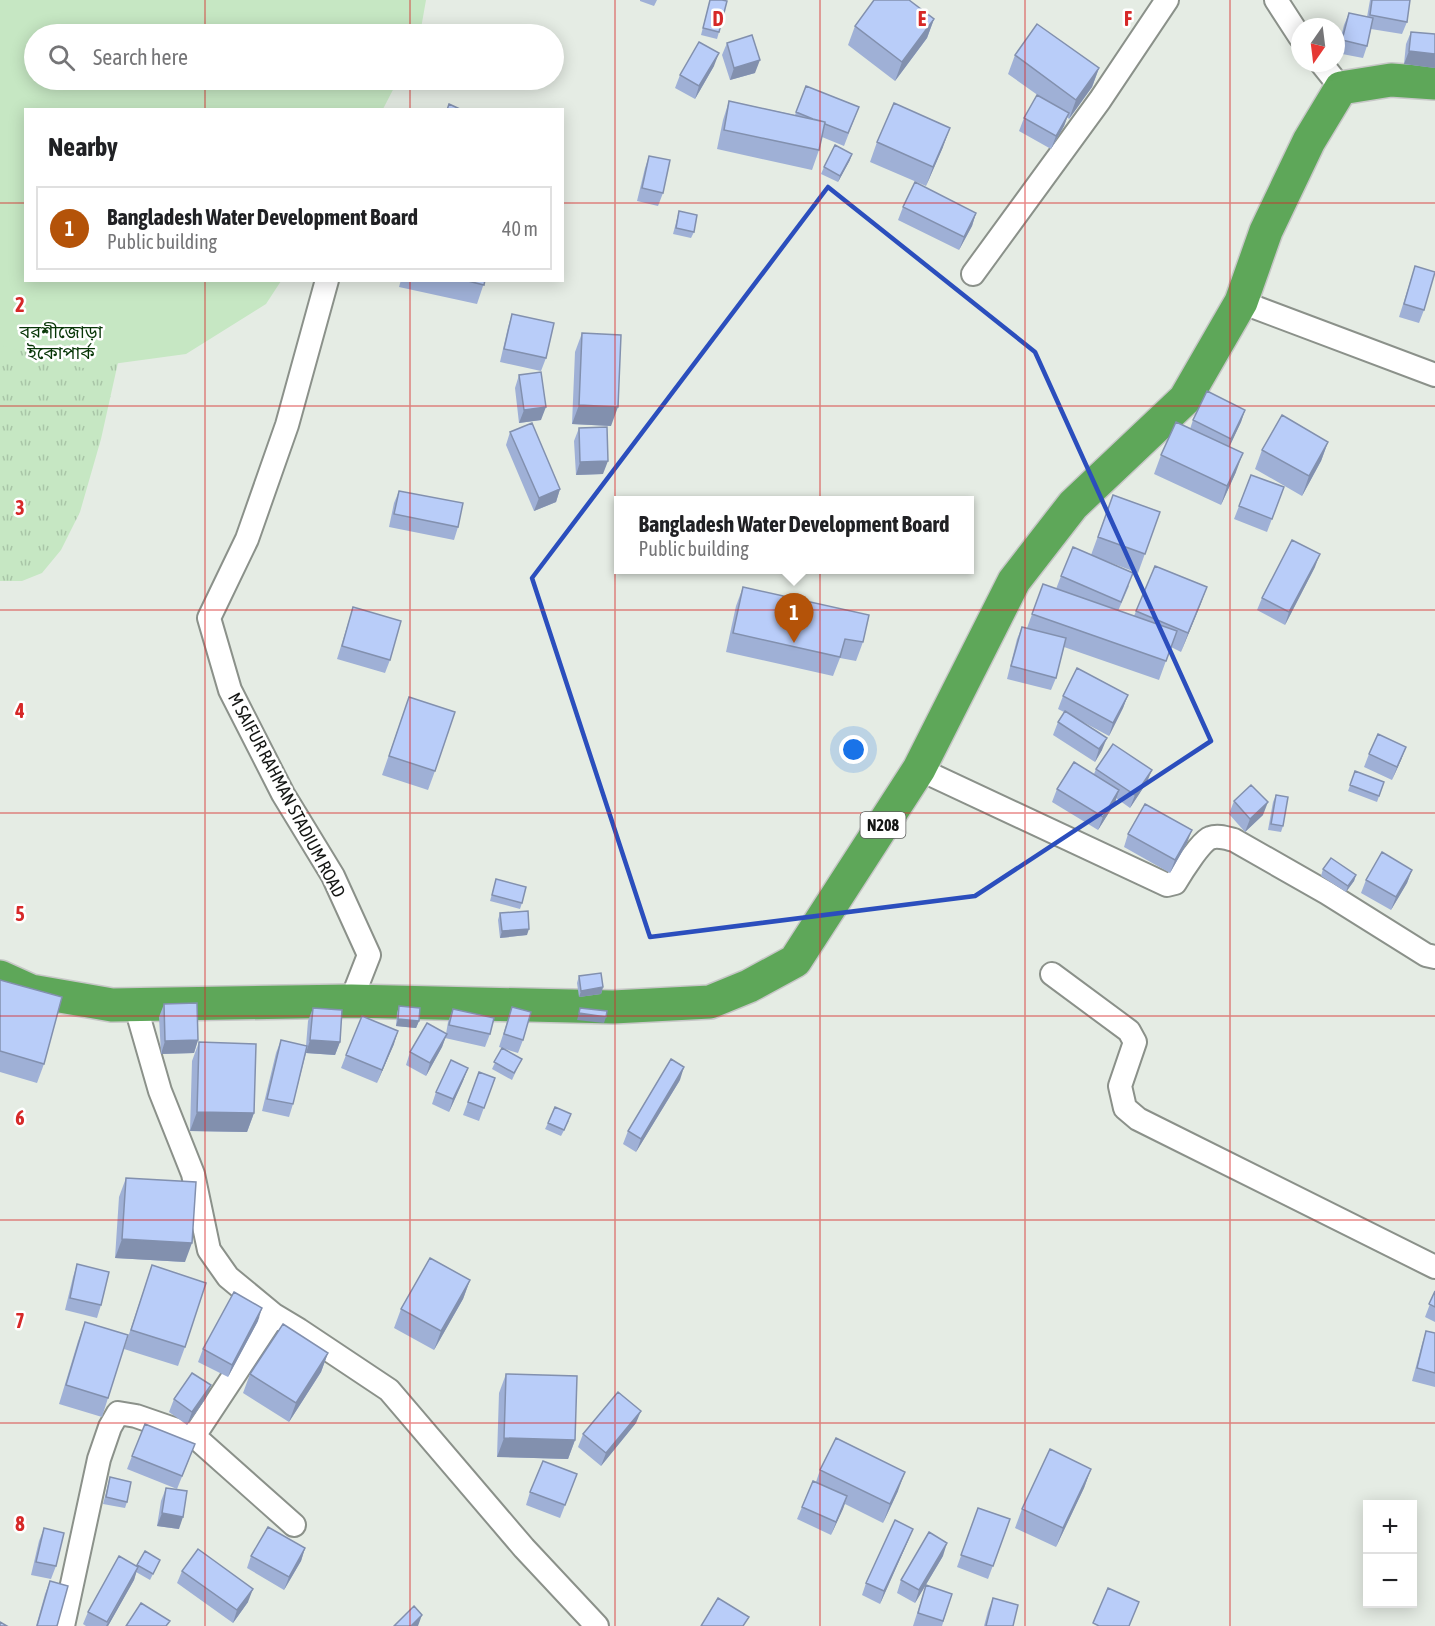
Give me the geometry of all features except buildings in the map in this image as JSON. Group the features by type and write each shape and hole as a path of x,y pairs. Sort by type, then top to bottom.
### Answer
{"highway":[{"path":"1341,88 1391,80 1435,83"},
{"name":"N208","path":"0,977 31,991 112,1005 351,1001 613,1007 711,1002 749,986 795,961 919,769 1014,581 1073,505 1185,399 1241,302 1266,231 1280,201 1309,141 1341,88"}],"street":[{"path":"973,274 1101,100 1167,0"},
{"path":"1276,0 1291,23"},
{"path":"1328,72 1341,88"},
{"name":"M SAIFUR RAHMAN STADIUM ROAD","path":"326,282 283,435 247,539 209,618 230,690 283,794 333,876 369,955 351,1001"},
{"path":"1241,302 1435,375"},
{"path":"919,769 1167,885 1175,883 1202,844 1209,838 1220,836 1233,840 1327,893 1426,955 1435,957"},
{"path":"1052,974 1129,1031 1136,1042 1120,1086 1125,1108 1138,1119 1435,1267"},
{"path":"135,1004 160,1091 193,1174 209,1250 228,1277 274,1315 388,1390 524,1548 597,1626"},
{"path":"194,1436 274,1315"},
{"path":"63,1626 99,1459 110,1427 118,1413 136,1416 194,1436 294,1525"}],"highlighted area":[{"path":"828,187 1035,352 1211,741 975,896 650,937 532,578"}],"green space":[{"name":"বরশীজোড়া ইকোপার্ক","path":"0,0 24,24 24,90 31,90 27,108 24,108 24,282 29,282 121,349 101,439 80,512 61,550 42,573 22,581 0,581"},
{"path":"0,0 426,0 422,24 24,24 24,90 393,90 384,108 24,108 24,282 280,282 266,304 186,354 83,368 0,345"}],"place":[{"name":"Bangladesh Water Development Board","path":"794,643"}]}
